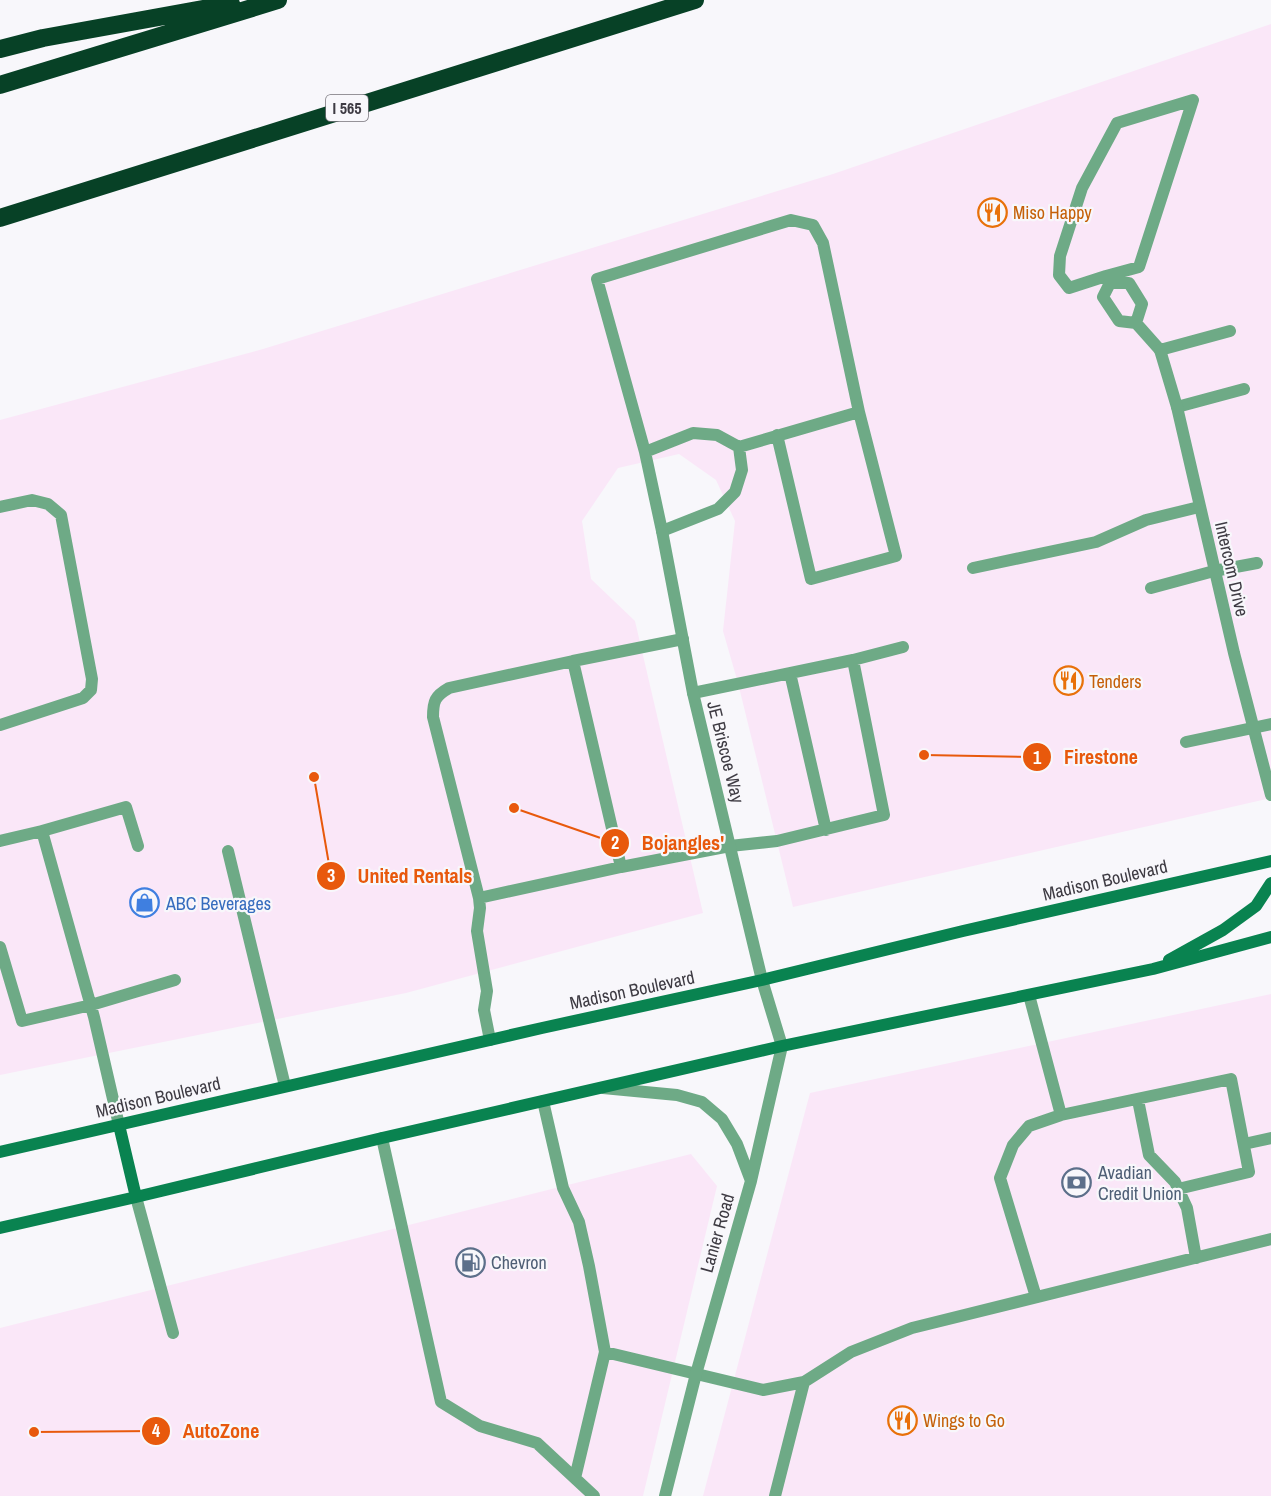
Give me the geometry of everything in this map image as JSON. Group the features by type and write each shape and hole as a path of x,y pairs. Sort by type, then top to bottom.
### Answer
{"highway":[{"path":"0,49 44,38 253,0"},
{"path":"0,85 278,0"},
{"name":"I 565","path":"0,218 695,0"}],"main road":[{"name":"Madison Boulevard","path":"0,1152 762,980 963,931 1271,861"},
{"path":"1153,969 1223,930 1256,906 1271,883"},
{"path":"0,1228 782,1046 1153,969 1271,938"},
{"path":"119,1125 136,1197"}],"street":[{"path":"1108,280 1139,267 1193,100 1117,123 1082,188 1060,256 1059,275 1069,288 1108,280 1129,283 1142,304 1136,323"},
{"name":"JE Briscoe Way","path":"762,980 693,693 645,452 597,279 791,220 813,225 823,243 859,412"},
{"path":"1108,280 1103,297 1119,321 1136,323 1160,350 1230,332"},
{"name":"Intercom Drive","path":"1160,350 1177,407 1214,572 1271,795"},
{"path":"1177,407 1244,389"},
{"path":"645,452 693,433 717,435 739,447 777,435 859,412 896,556 811,579 777,435"},
{"path":"662,531 718,509 735,492 742,470 739,447"},
{"path":"0,507 32,500 48,504 61,515 92,679 91,690 83,698 0,725"},
{"path":"973,568 1096,542 1146,520 1199,507"},
{"path":"1151,588 1257,563"},
{"path":"490,1040 484,1010 488,991 477,931 479,898 433,717 433,705 439,694 449,688 683,639"},
{"path":"693,693 903,647"},
{"path":"479,898 730,846 777,841 884,815 852,660"},
{"path":"573,662 621,867"},
{"path":"790,673 826,830"},
{"path":"1186,742 1271,724"},
{"path":"0,841 126,807 138,846"},
{"path":"42,831 91,1005 119,1125"},
{"path":"228,852 285,1086"},
{"path":"0,947 22,1021 91,1005 174,980"},
{"name":"Lanier Road","path":"666,1496 696,1374 751,1181 782,1046 762,980"},
{"path":"1029,994 1061,1115"},
{"path":"1036,1297 1000,1178 1013,1144 1029,1126 1061,1115 1231,1079 1249,1172 1178,1189"},
{"path":"602,1088 677,1095 702,1102 722,1119 737,1144 751,1181"},
{"path":"1138,1100 1149,1155 1175,1182 1187,1208 1196,1258"},
{"path":"543,1101 563,1188 579,1222 605,1352 575,1478"},
{"path":"382,1138 441,1402 480,1426 537,1443 594,1496"},
{"path":"1244,1144 1271,1138"},
{"path":"136,1197 173,1333"},
{"path":"605,1352 763,1390 804,1382 850,1352 912,1328 1271,1239"},
{"path":"775,1496 804,1382"}],"shaded area":[{"path":"1271,24 1271,798 793,907 723,631 735,521 716,480 679,454 618,468 582,521 591,579 635,621 703,913 406,993 0,1075 0,420 263,349 833,174"},
{"path":"1271,994 1271,1496 703,1496 810,1093"},
{"path":"691,1154 717,1186 643,1496 0,1496 0,1328"}],"place":[{"name":"Miso Happy","path":"992,212"},
{"name":"Tenders","path":"1068,681"},
{"name":"Firestone","path":"924,755"},
{"name":"United Rentals","path":"314,777"},
{"name":"Bojangles'","path":"514,808"},
{"name":"ABC Beverages","path":"145,903"},
{"name":"Avadian Credit Union","path":"1077,1182"},
{"name":"Chevron","path":"470,1262"},
{"name":"Wings to Go","path":"902,1420"},
{"name":"AutoZone","path":"34,1432"}]}
